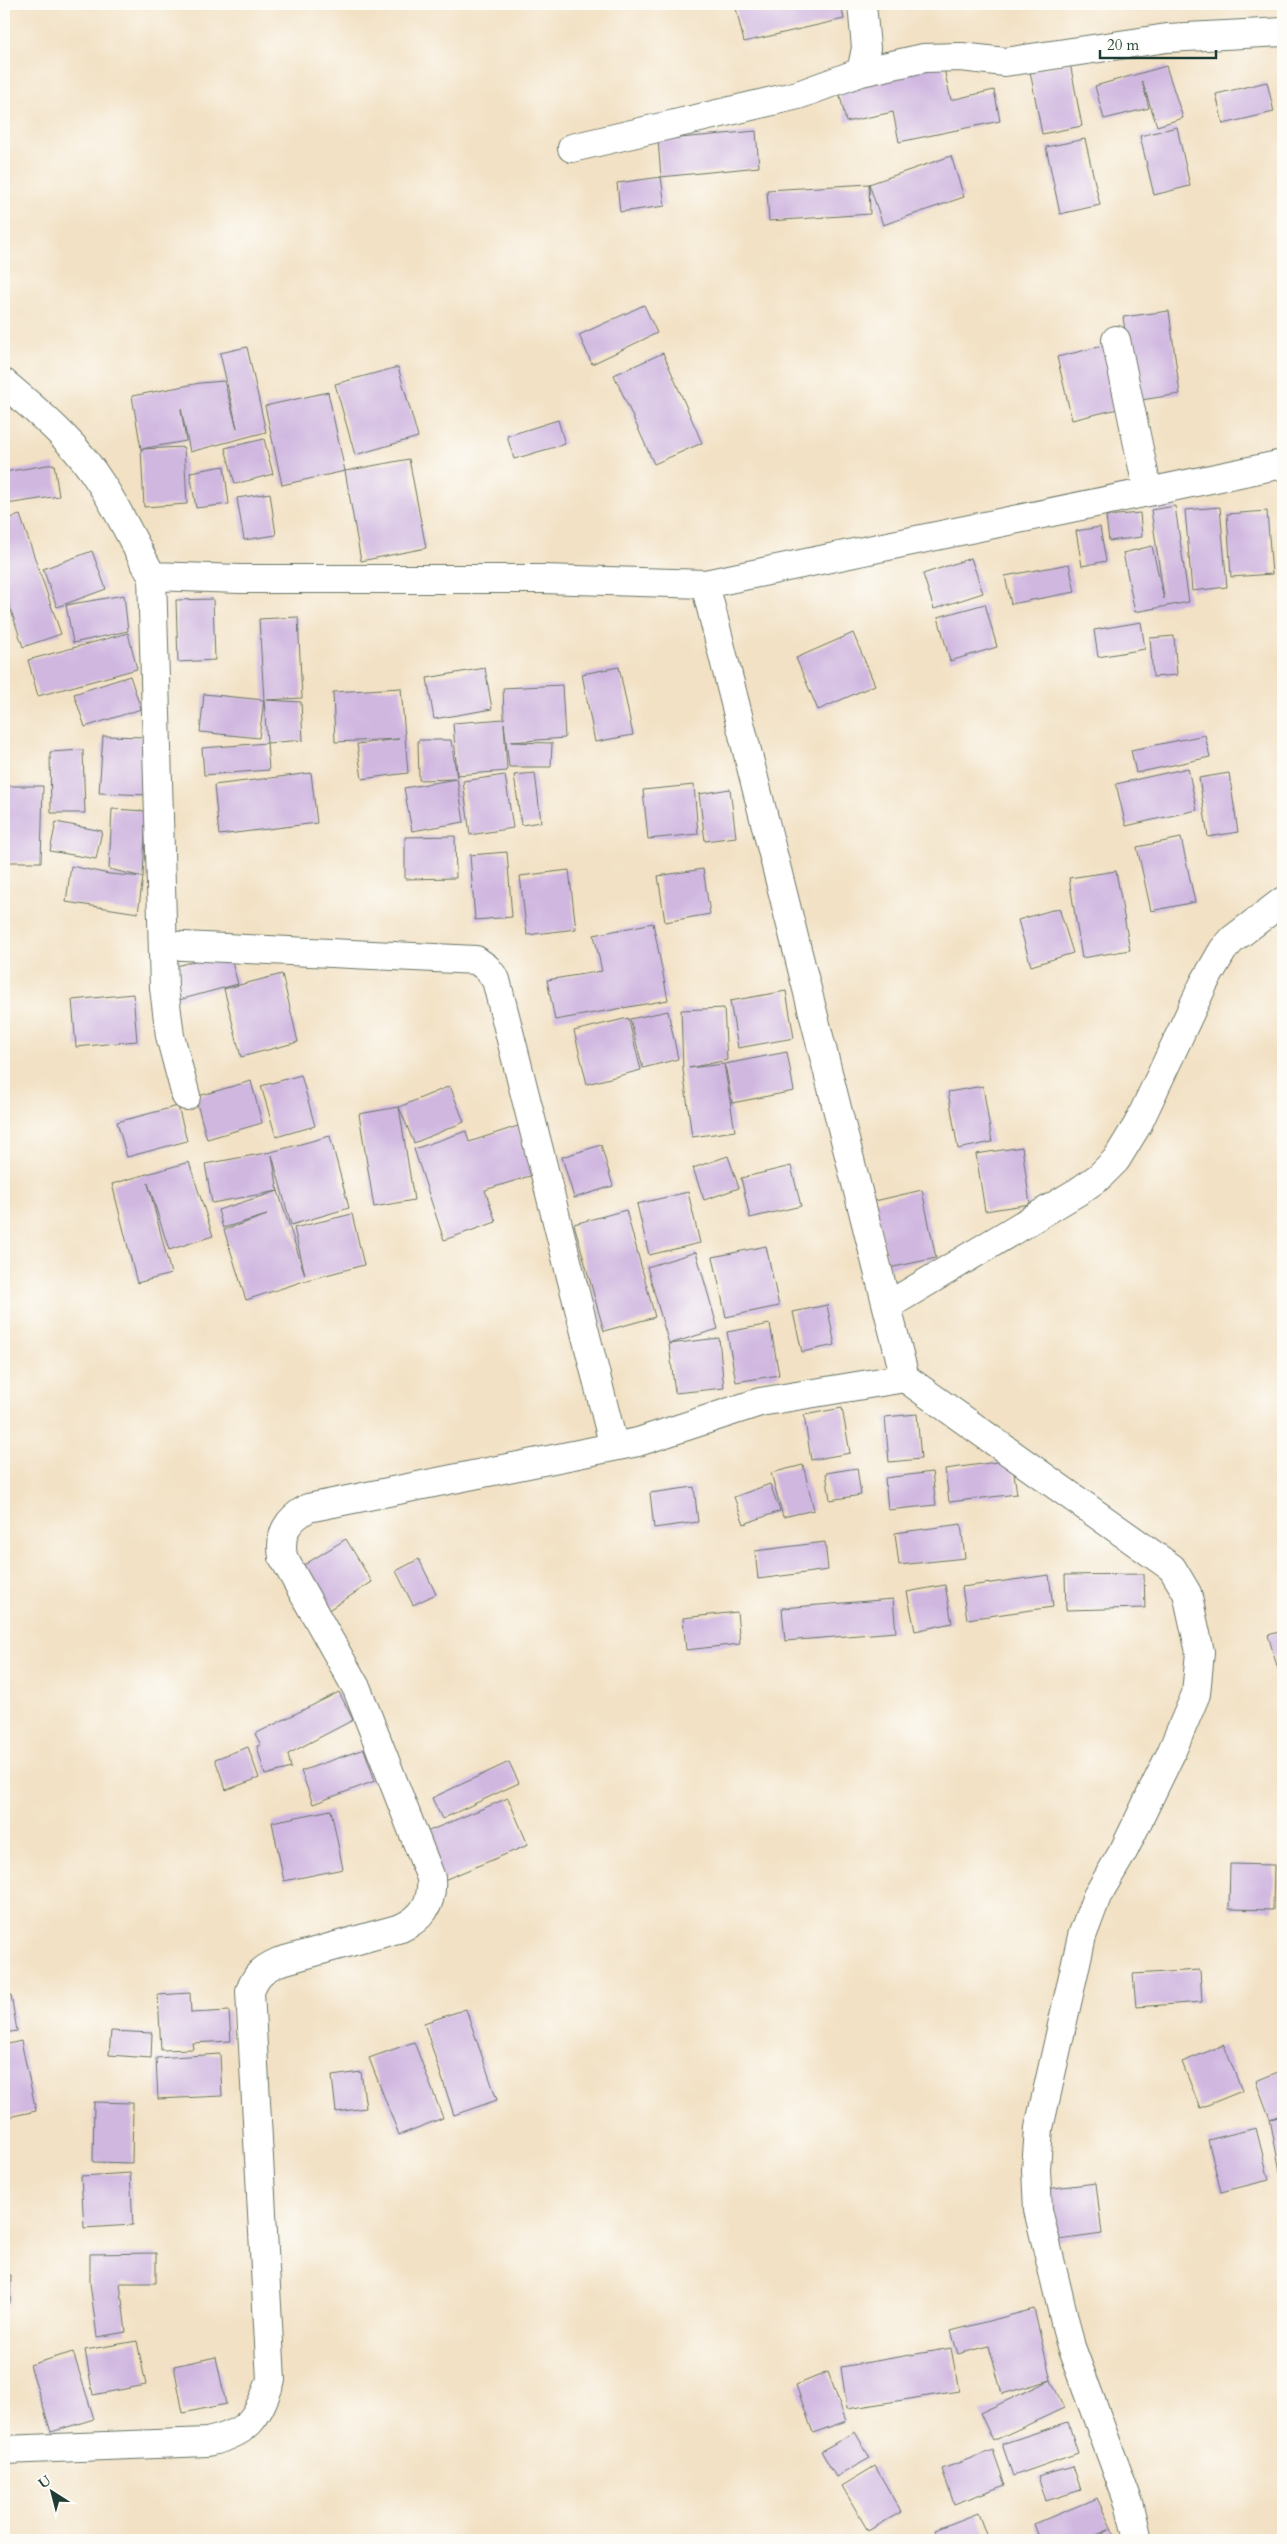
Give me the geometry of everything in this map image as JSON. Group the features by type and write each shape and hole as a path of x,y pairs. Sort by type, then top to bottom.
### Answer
{"street":[{"path":"861,72 866,48 862,4"},
{"path":"572,148 798,94 861,72 924,58 961,57 1005,62 1167,38 1283,32"},
{"path":"1116,340 1148,492"},
{"path":"4,384 65,437 86,464 112,501 152,576 164,988 170,1036 186,1096"},
{"path":"152,576 240,579 543,578 705,584 1283,464"},
{"path":"705,584 905,1378 1172,1568 1187,1592 1200,1652 1198,1686 1163,1771 1124,1850 1097,1896 1082,1936 1040,2128 1036,2169 1038,2210 1071,2347 1130,2506 1138,2540"},
{"path":"887,1306 1079,1191 1099,1177 1116,1160 1138,1124 1213,965 1233,939 1283,901"},
{"path":"163,945 476,960 487,968 496,980 614,1447"},
{"path":"4,2450 207,2442 235,2434 258,2414 271,2380 250,1991 256,1975 264,1968 278,1962 401,1928 418,1918 430,1900 431,1878 357,1689 283,1557 281,1545 283,1533 289,1521 308,1508 638,1442 760,1402 905,1378"}],"building":[{"path":"735,4 841,4 844,19 744,42"},
{"path":"942,60 951,100 994,90 1000,121 899,142 893,112 846,122 837,82"},
{"path":"1070,63 1082,126 1042,134 1030,71"},
{"path":"1166,66 1183,118 1157,126 1142,81 1149,108 1104,119 1095,86"},
{"path":"1267,82 1274,112 1223,124 1216,94"},
{"path":"1177,127 1190,186 1154,195 1140,136"},
{"path":"756,131 759,167 661,177 658,140"},
{"path":"1085,139 1100,205 1060,214 1046,147"},
{"path":"951,156 964,197 883,225 869,184"},
{"path":"661,177 665,206 620,212 617,183"},
{"path":"869,184 870,214 769,221 767,190"},
{"path":"644,305 657,333 592,364 579,335"},
{"path":"1169,311 1180,394 1135,401 1123,317"},
{"path":"1111,344 1126,407 1072,420 1057,357"},
{"path":"247,347 266,432 190,452 181,409 186,441 141,449 132,396 200,383 224,381 237,428 220,353"},
{"path":"663,353 702,443 654,464 614,375"},
{"path":"398,367 418,437 355,455 335,384"},
{"path":"328,392 345,471 282,485 265,406"},
{"path":"558,420 565,444 514,459 507,436"},
{"path":"264,439 273,474 235,484 225,448"},
{"path":"184,447 187,504 144,507 141,449"},
{"path":"409,459 426,548 361,561 345,471"},
{"path":"54,464 59,496 7,504 4,472"},
{"path":"224,466 229,504 196,508 190,472"},
{"path":"270,493 276,535 244,540 237,498"},
{"path":"1175,506 1189,602 1135,612 1123,553 1152,546 1164,599 1151,510"},
{"path":"1220,507 1227,587 1192,591 1185,510"},
{"path":"1267,511 1272,574 1231,577 1227,514"},
{"path":"1140,513 1142,537 1109,541 1106,516"},
{"path":"20,515 61,634 23,647 4,589 4,520"},
{"path":"1100,527 1106,561 1082,566 1076,531"},
{"path":"92,551 106,589 57,607 43,569"},
{"path":"971,558 983,593 934,609 923,574"},
{"path":"1069,564 1075,592 1011,604 1005,576"},
{"path":"124,595 128,631 73,643 66,605"},
{"path":"213,599 215,660 178,662 176,600"},
{"path":"985,604 997,647 950,661 938,617"},
{"path":"298,617 302,698 266,700 301,702 303,740 267,743 259,619"},
{"path":"1141,622 1145,649 1098,657 1094,630"},
{"path":"128,633 137,669 38,696 28,660"},
{"path":"853,633 875,685 818,710 796,658"},
{"path":"1174,636 1177,675 1153,677 1150,638"},
{"path":"619,667 633,735 595,742 582,674"},
{"path":"485,668 492,709 434,719 427,678"},
{"path":"130,676 141,709 85,727 74,694"},
{"path":"562,685 565,738 511,742 552,743 551,767 509,767 504,723 507,771 457,775 453,723 504,719 503,688"},
{"path":"401,688 408,773 362,779 357,744 399,739 335,742 333,692"},
{"path":"204,694 264,700 259,738 200,732"},
{"path":"1205,735 1210,757 1136,773 1131,750"},
{"path":"103,736 150,737 148,795 99,793"},
{"path":"418,740 451,740 464,822 412,831 404,788 456,779 419,780"},
{"path":"267,743 269,770 204,775 202,748"},
{"path":"83,750 85,813 51,813 50,752"},
{"path":"1188,768 1197,810 1126,826 1116,784"},
{"path":"311,773 317,823 219,835 214,785"},
{"path":"535,773 541,822 521,825 514,775"},
{"path":"1229,773 1238,832 1208,837 1199,778"},
{"path":"505,775 513,828 470,835 463,781"},
{"path":"694,785 698,834 648,839 643,790"},
{"path":"4,786 43,786 41,862 4,862"},
{"path":"730,789 736,837 705,841 699,794"},
{"path":"112,809 146,811 143,877 109,869"},
{"path":"56,822 102,831 96,859 50,851"},
{"path":"455,836 456,878 405,879 405,837"},
{"path":"1181,838 1195,902 1151,911 1137,847"},
{"path":"507,852 512,917 475,920 470,855"},
{"path":"71,866 109,874 143,877 138,913 66,902"},
{"path":"703,869 710,914 665,922 658,876"},
{"path":"569,870 576,929 527,935 520,876"},
{"path":"1116,871 1130,950 1082,958 1069,878"},
{"path":"1059,908 1073,953 1031,966 1018,920"},
{"path":"653,923 668,1000 555,1020 547,980 602,971 594,935"},
{"path":"229,951 238,984 179,1000 170,968"},
{"path":"282,974 298,1042 241,1057 224,989"},
{"path":"786,991 794,1038 738,1048 730,1001"},
{"path":"133,994 137,1041 76,1047 72,1000"},
{"path":"724,1008 727,1060 689,1068 724,1064 735,1131 692,1137 683,1070 681,1010"},
{"path":"668,1011 678,1059 643,1068 630,1019"},
{"path":"628,1018 641,1070 587,1084 574,1031"},
{"path":"787,1052 794,1091 732,1103 725,1064"},
{"path":"301,1075 315,1126 276,1137 261,1086"},
{"path":"251,1081 262,1123 207,1139 195,1097"},
{"path":"450,1086 464,1122 414,1143 399,1107"},
{"path":"983,1086 992,1142 958,1149 948,1092"},
{"path":"178,1106 187,1141 127,1157 117,1122"},
{"path":"399,1107 414,1200 374,1207 359,1114"},
{"path":"518,1126 533,1175 485,1190 496,1222 444,1240 414,1149 466,1131 469,1142"},
{"path":"330,1136 349,1208 291,1225 272,1155 278,1191 212,1203 205,1164 271,1152"},
{"path":"601,1145 613,1186 574,1198 562,1157"},
{"path":"1022,1147 1030,1204 985,1211 976,1154"},
{"path":"728,1156 739,1188 704,1200 693,1168"},
{"path":"189,1162 213,1236 169,1250 148,1183 171,1274 137,1283 112,1184"},
{"path":"791,1166 801,1206 750,1218 741,1178"},
{"path":"922,1190 936,1258 889,1268 875,1201"},
{"path":"278,1191 305,1275 294,1228 352,1214 364,1265 307,1280 246,1300 224,1230 267,1215 223,1228 218,1210"},
{"path":"688,1192 700,1243 649,1255 637,1204"},
{"path":"626,1210 655,1317 604,1331 574,1224"},
{"path":"766,1246 779,1306 726,1317 713,1257"},
{"path":"696,1252 718,1329 669,1344 647,1267"},
{"path":"827,1305 835,1345 802,1352 793,1312"},
{"path":"770,1324 779,1375 736,1382 727,1332"},
{"path":"719,1338 724,1388 675,1393 669,1344"},
{"path":"842,1408 850,1453 811,1460 804,1415"},
{"path":"917,1414 921,1459 889,1462 885,1417"},
{"path":"1012,1460 1017,1494 949,1502 945,1469"},
{"path":"803,1465 814,1510 783,1517 771,1473"},
{"path":"857,1468 861,1495 830,1500 826,1473"},
{"path":"932,1472 936,1505 888,1510 885,1478"},
{"path":"770,1484 780,1511 744,1524 734,1497"},
{"path":"694,1487 698,1522 654,1528 650,1493"},
{"path":"961,1524 965,1558 899,1565 895,1533"},
{"path":"346,1539 372,1582 327,1611 299,1568"},
{"path":"825,1542 828,1570 758,1579 755,1551"},
{"path":"419,1559 436,1594 413,1605 396,1571"},
{"path":"1144,1574 1145,1608 1066,1610 1065,1575"},
{"path":"1049,1575 1053,1607 967,1619 962,1587"},
{"path":"945,1585 952,1623 915,1631 907,1592"},
{"path":"893,1599 896,1632 785,1641 782,1608"},
{"path":"737,1612 740,1644 686,1650 683,1618"},
{"path":"1283,1631 1283,1675 1280,1676 1268,1635"},
{"path":"339,1692 353,1720 288,1754 291,1768 265,1775 257,1746 261,1745 255,1734"},
{"path":"248,1747 259,1778 226,1790 215,1759"},
{"path":"364,1749 375,1781 313,1804 301,1771"},
{"path":"509,1762 519,1783 442,1819 432,1798"},
{"path":"508,1798 528,1845 444,1880 424,1833"},
{"path":"331,1810 343,1869 284,1881 272,1822"},
{"path":"1230,1864 1274,1865 1273,1910 1229,1909"},
{"path":"1200,1970 1202,2002 1136,2007 1133,1974"},
{"path":"190,1993 191,2013 229,2011 231,2041 192,2043 193,2049 161,2050 158,1995"},
{"path":"11,1995 17,2031 4,2033 4,1996"},
{"path":"466,2009 497,2100 454,2115 424,2023"},
{"path":"111,2031 152,2033 151,2058 109,2055"},
{"path":"21,2041 36,2111 4,2118 4,2045"},
{"path":"414,2042 443,2118 399,2135 369,2058"},
{"path":"1224,2045 1242,2091 1200,2108 1182,2062"},
{"path":"220,2054 222,2096 158,2099 156,2058"},
{"path":"1283,2070 1283,2114 1270,2119 1256,2081"},
{"path":"361,2072 366,2108 336,2112 332,2076"},
{"path":"94,2102 133,2103 132,2163 93,2162"},
{"path":"1283,2116 1283,2182 1282,2182 1270,2119"},
{"path":"1256,2128 1269,2180 1221,2192 1208,2140"},
{"path":"130,2173 133,2225 84,2228 81,2176"},
{"path":"1096,2183 1102,2234 1052,2241 1045,2189"},
{"path":"156,2253 156,2283 120,2283 126,2332 97,2337 90,2283 90,2254"},
{"path":"4,2275 11,2275 10,2303 4,2303"},
{"path":"1034,2309 1051,2380 1002,2394 989,2346 958,2354 951,2331"},
{"path":"137,2341 146,2385 93,2395 85,2350"},
{"path":"951,2348 959,2391 847,2409 841,2367"},
{"path":"73,2352 94,2419 51,2432 30,2365"},
{"path":"216,2357 226,2404 183,2413 174,2366"},
{"path":"828,2372 846,2421 813,2433 796,2385"},
{"path":"1051,2380 1064,2408 993,2441 980,2413"},
{"path":"1068,2422 1078,2453 1013,2476 1002,2444"},
{"path":"855,2432 870,2458 836,2477 821,2451"},
{"path":"993,2450 1005,2485 954,2504 942,2469"},
{"path":"875,2466 901,2512 868,2531 842,2486"},
{"path":"1073,2466 1081,2490 1046,2501 1038,2476"},
{"path":"1097,2498 1117,2540 1092,2540 1111,2529 1084,2540 1040,2540 1034,2524"},
{"path":"978,2513 988,2540 939,2540 935,2530"}]}
